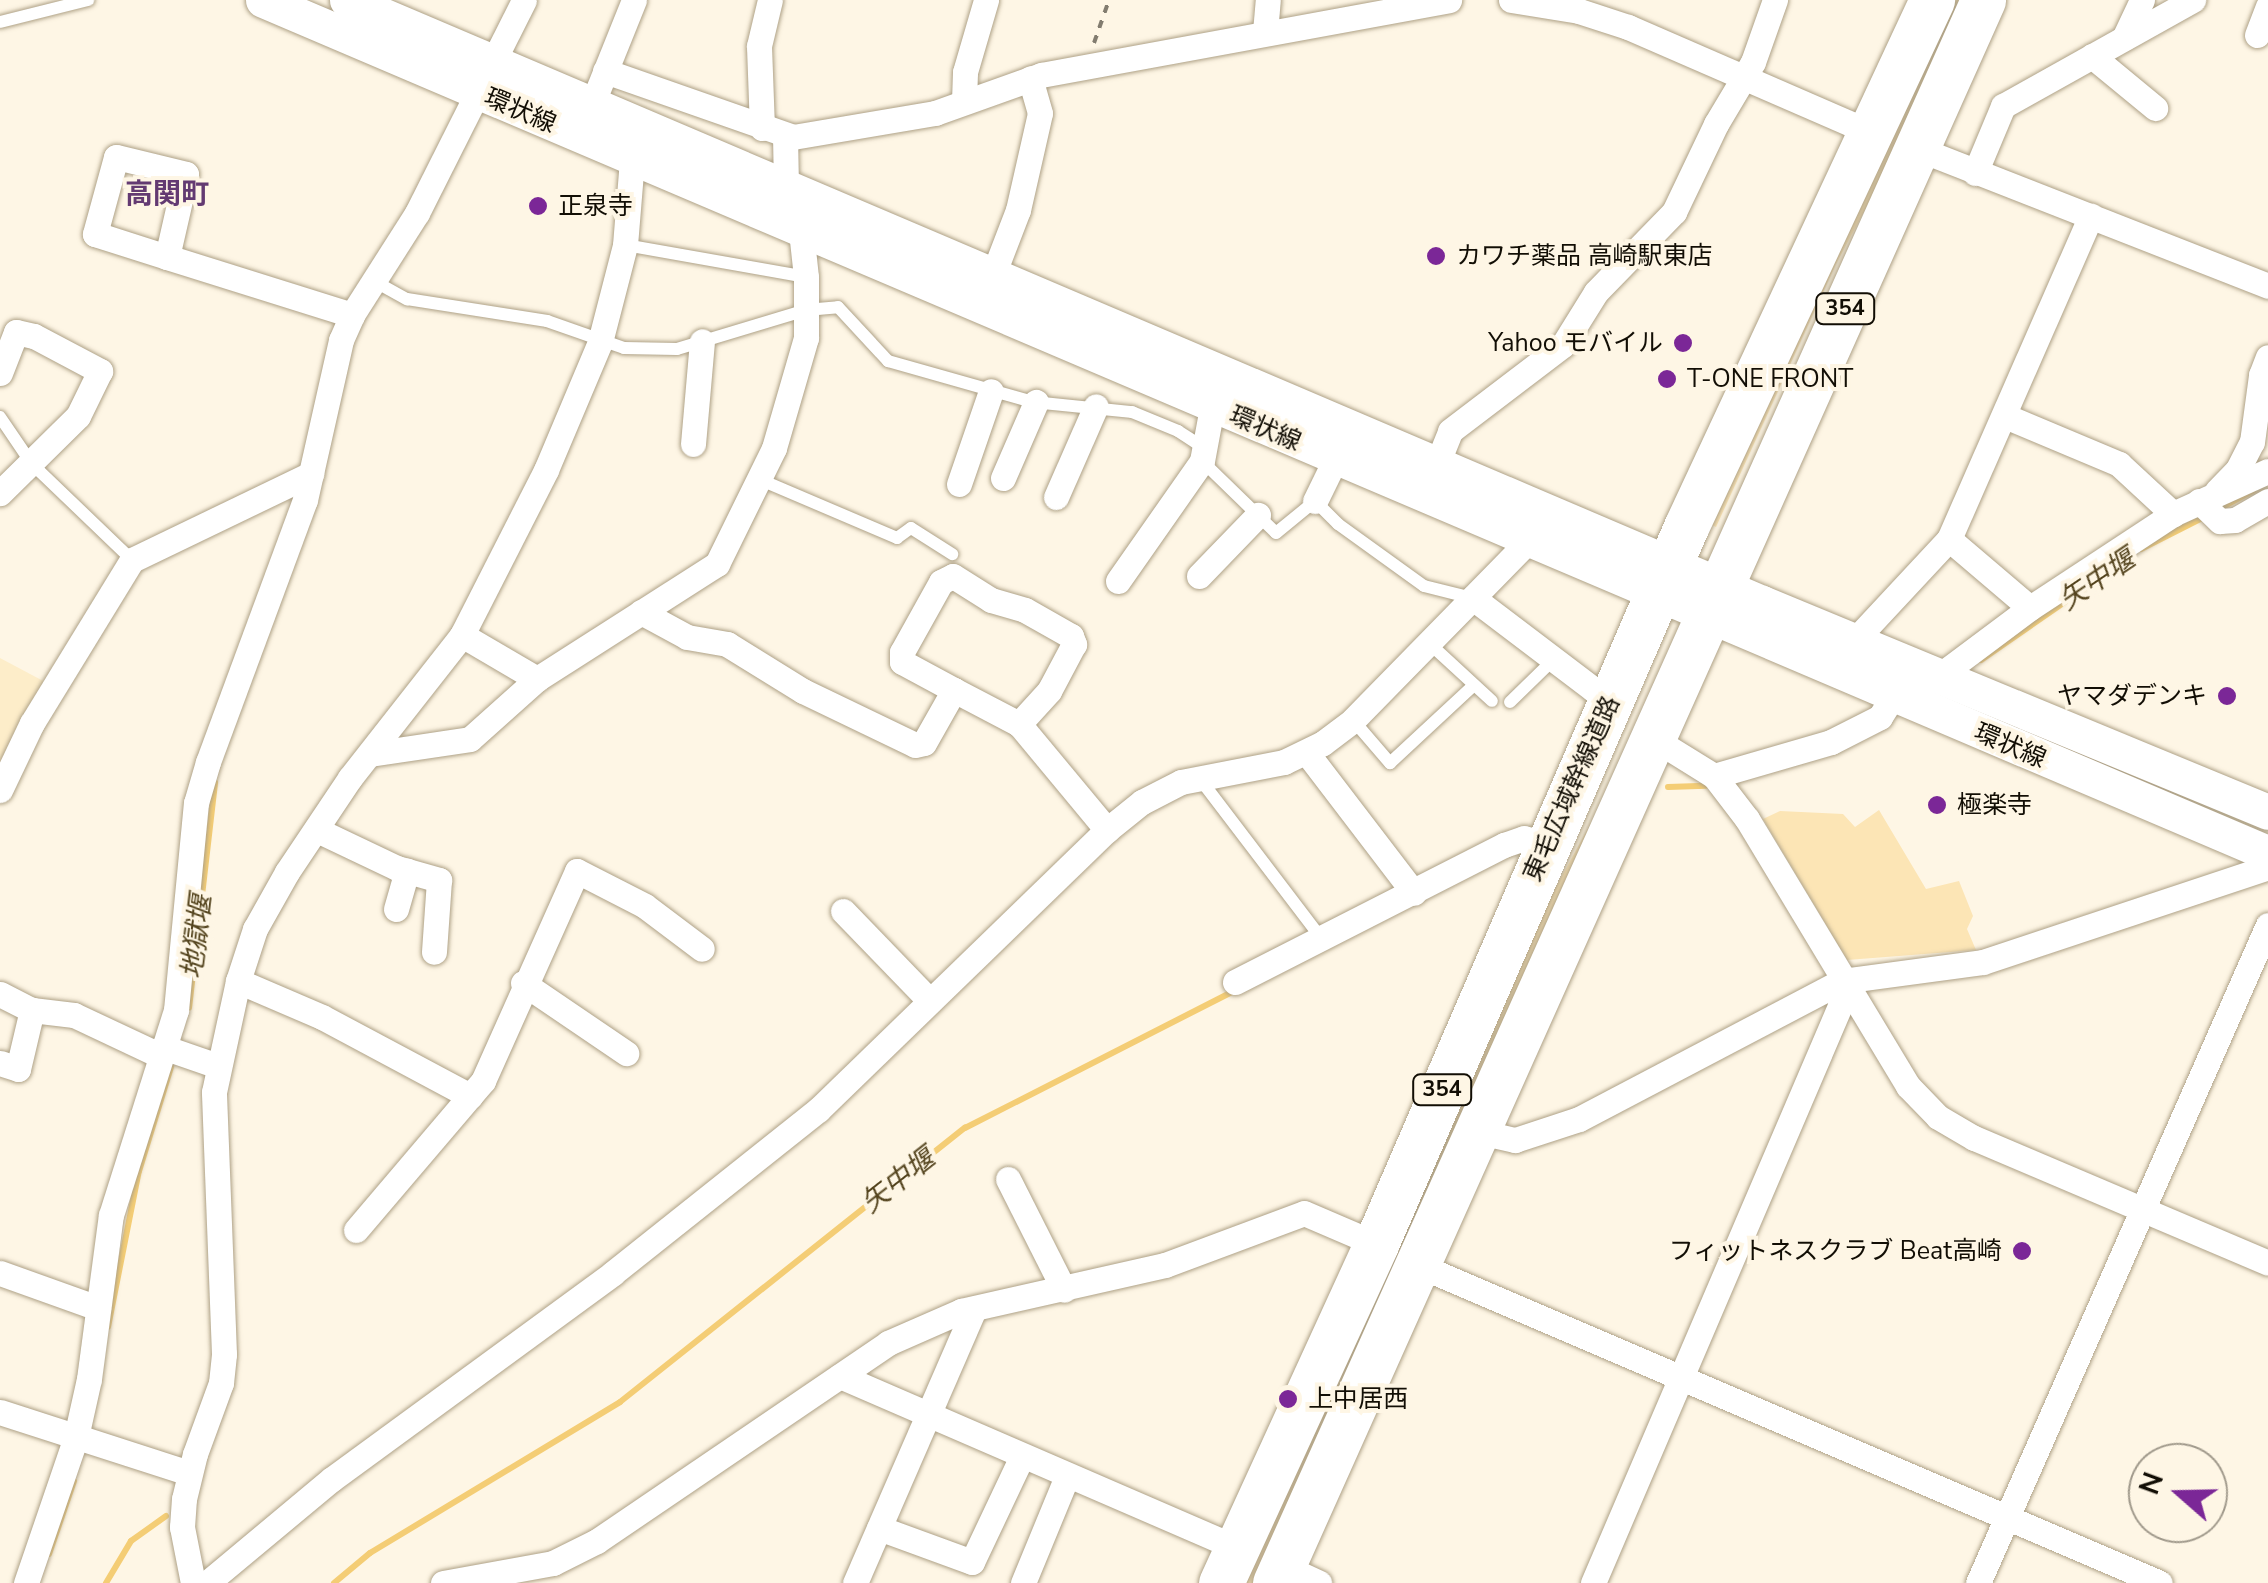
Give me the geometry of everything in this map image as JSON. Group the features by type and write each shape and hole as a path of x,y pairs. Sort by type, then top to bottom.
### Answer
{"highway":[{"name":"東毛広域幹線道路","path":"1229,1566 1376,1244 1686,527 1932,0"},
{"name":"354","path":"1292,1578 1418,1264 1656,740 1983,0"}],"street":[{"name":"環状線","path":"264,0 1335,460 1531,538 1666,579"},
{"path":"26,1583 76,1437 111,1216 181,982 196,803 311,474 334,365 352,315 417,213 524,0"},
{"path":"634,0 599,86 774,132 903,121 1030,78 1408,2 1449,0"},
{"path":"370,754 470,739 537,679 717,564 761,480 806,338 801,231 786,186 759,46 770,0"},
{"path":"964,101 965,72 986,0"},
{"path":"1265,32 1268,0"},
{"path":"1512,0 1579,10 1745,76 1872,133"},
{"path":"1438,464 1450,431 1562,345 1596,292 1674,212 1745,76 1775,0"},
{"path":"2124,38 2142,0"},
{"path":"1974,173 2003,106 2193,0"},
{"name":"環状線","path":"360,3 496,62 599,86 786,186 1438,464 1716,602 1893,696 2268,853"},
{"path":"2257,35 2268,6"},
{"path":"2092,56 2155,108"},
{"path":"993,275 1018,210 1040,113 1030,78"},
{"path":"1916,148 2268,286"},
{"path":"193,1583 182,1527 189,1473 221,1383 224,1354 214,1092 238,981 263,912 370,754 462,636 546,470 600,342 625,245 632,159"},
{"path":"1854,641 1948,538 2091,216"},
{"path":"167,257 352,315"},
{"path":"0,373 16,332 34,336 100,372 78,416 0,493"},
{"path":"693,444 702,341"},
{"path":"2210,504 2238,469 2252,442 2261,375 2268,357"},
{"path":"959,484 992,391"},
{"path":"1003,478 1036,402"},
{"path":"1056,497 1096,406"},
{"path":"1118,581 1203,455 1212,407"},
{"path":"2005,416 2119,464 2173,514"},
{"path":"1316,500 1335,460"},
{"path":"1939,676 2030,608 2173,514 2210,504 2268,471"},
{"path":"0,790 32,723 132,560 311,474"},
{"path":"2210,504 2236,520 2268,501"},
{"path":"1200,576 1258,516"},
{"path":"207,1583 347,1467 613,1273 818,1110 1107,830 1142,802 1182,782 1284,762 1307,752 1353,720 1531,538"},
{"path":"1948,538 2030,608"},
{"path":"1019,724 1049,690 1074,644 1072,636 1025,610 992,600 952,576 942,582 902,652 902,662 1019,724 1107,830"},
{"path":"1474,598 1612,698"},
{"name":"環状線","path":"1716,602 1854,641 2268,812"},
{"path":"640,612 688,637 728,644 803,691 916,744 924,743 954,690"},
{"path":"462,636 537,679"},
{"path":"1714,776 1831,742 1880,717 1893,696"},
{"path":"1656,740 1714,776 1748,819 1908,1086 1938,1117 1974,1138 2268,1263"},
{"path":"1307,752 1414,893"},
{"path":"316,830 406,871 440,880 434,952"},
{"path":"1235,982 1504,845 1524,838 1547,844"},
{"path":"1480,1132 1515,1140 1580,1119 1842,981 1982,962 2268,867"},
{"path":"396,909 406,871"},
{"path":"356,1230 484,1081 524,983 577,871 645,906 702,949"},
{"path":"842,910 930,1001"},
{"path":"1978,1583 2140,1207 2268,925"},
{"path":"238,981 322,1016 470,1096"},
{"path":"1593,1583 1840,1006 1842,981"},
{"path":"524,983 626,1053"},
{"path":"0,994 32,1010 74,1015 162,1051 218,1066"},
{"path":"0,1063 18,1070 32,1010"},
{"path":"1008,1180 1064,1290"},
{"path":"442,1583 499,1579 553,1562 596,1541 888,1343 974,1309 1165,1265 1304,1212 1376,1244"},
{"path":"1418,1264 2160,1583"},
{"path":"0,1273 98,1308"},
{"path":"855,1583 974,1309"},
{"path":"840,1376 1067,1476 1229,1566"},
{"path":"0,1412 189,1473"},
{"path":"879,1528 972,1562 1022,1456"},
{"path":"1023,1583 1067,1476"}],"lane":[{"path":"0,22 88,0"},
{"path":"625,245 806,277"},
{"path":"374,280 407,298 548,322 624,348 677,349 806,310 838,307 888,361 1036,402 1132,412 1178,431 1276,533 1316,500 1338,524 1424,586 1474,598"},
{"path":"0,417 32,464 132,560"},
{"path":"761,480 896,538 911,528 952,554"},
{"path":"1430,644 1492,701"},
{"path":"1510,702 1554,659"},
{"path":"1353,720 1390,763 1474,686"},
{"path":"1200,779 1320,938"}],"path":[{"path":"1086,66 1108,0"}],"shaded area":[{"path":"1950,0 1966,0 1900,144 1836,264 1716,527 1712,525"},
{"path":"0,658 47,683 0,777"},
{"path":"1603,801 1256,1583 1238,1583 1552,894"},
{"path":"1879,810 1926,889 1959,881 1973,916 1967,929 1976,950 1847,960 1763,819 1780,811 1843,814 1855,827"}],"waterway":[{"name":"矢中堰","path":"2217,510 2254,490"},
{"name":"矢中堰","path":"2141,549 2206,516"},
{"name":"矢中堰","path":"1981,660 2127,559"},
{"name":"地獄堰","path":"189,1008 215,782"},
{"name":"矢中堰","path":"1668,787 1706,786"},
{"name":"矢中堰","path":"334,1583 370,1553 620,1402 965,1128 1236,990"},
{"name":"地獄堰","path":"108,1327 139,1171 171,1067"},
{"name":"地獄堰","path":"49,1554 74,1481"},
{"path":"106,1583 131,1541 166,1516"}],"place":[{"name":"正泉寺","path":"538,206"},
{"name":"カワチ薬品 高崎駅東店","path":"1436,256"},
{"name":"Yahoo モバイル","path":"1683,343"},
{"name":"T-ONE FRONT","path":"1667,379"},
{"name":"ヤマダデンキ","path":"2227,696"},
{"name":"極楽寺","path":"1937,805"},
{"name":"フィットネスクラブ Beat高崎","path":"2022,1251"},
{"name":"上中居西","path":"1288,1399"}],"district":[{"name":"高関町","path":"167,194"}]}
